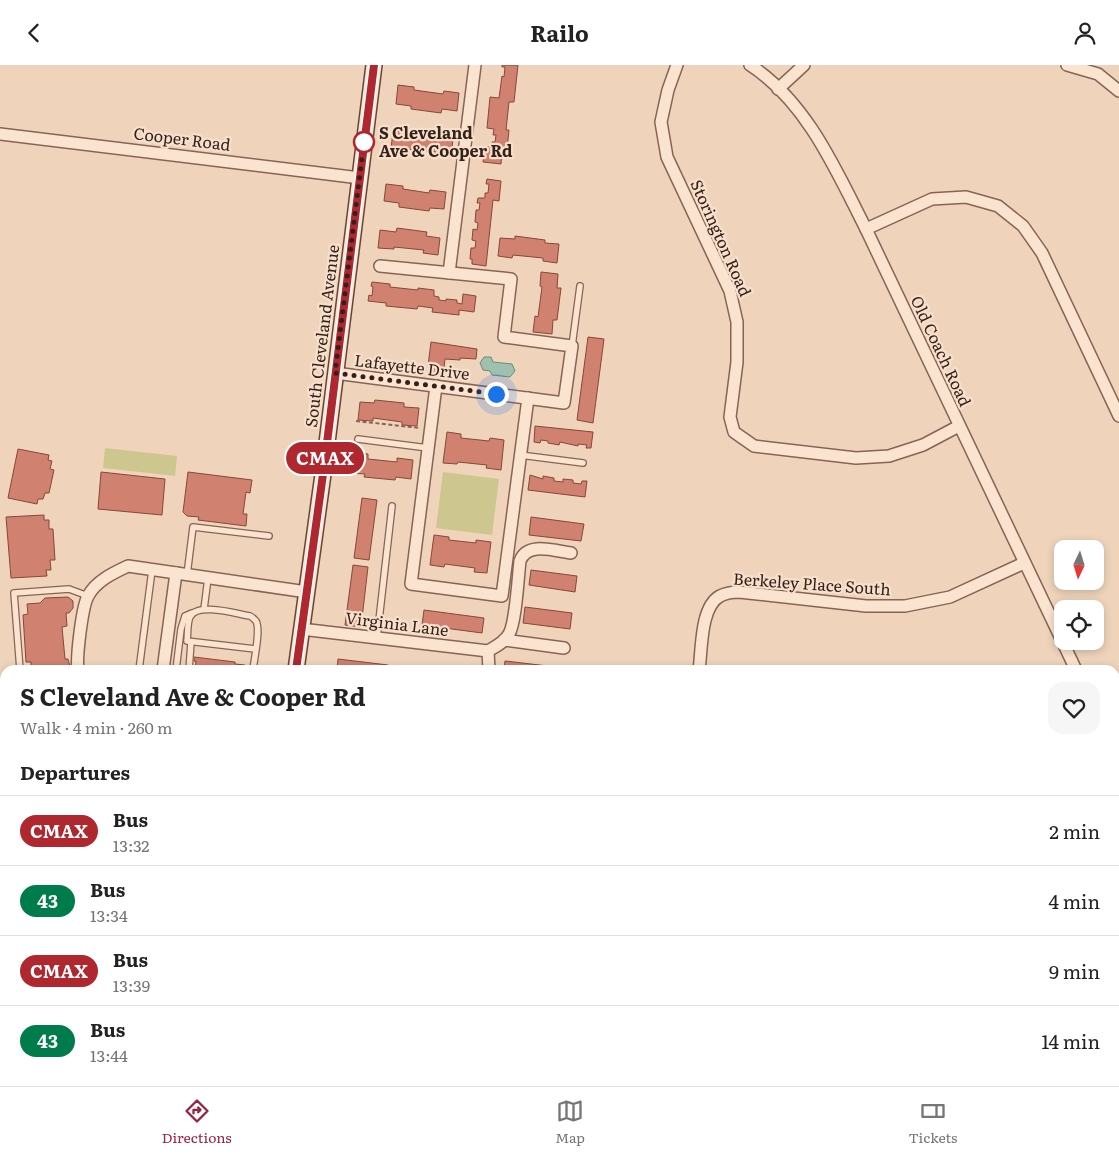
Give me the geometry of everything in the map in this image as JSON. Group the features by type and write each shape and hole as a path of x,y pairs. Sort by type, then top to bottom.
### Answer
{"main road":[{"name":"South Cleveland Avenue","path":"297,665 374,65"}],"street":[{"path":"449,273 475,65"},
{"name":"Storington Road","path":"677,65 668,89 661,123 667,157 730,291 737,322 737,361 730,417 734,432 754,446 856,458 890,456 923,445 959,426"},
{"name":"Old Coach Road","path":"750,65 768,78 792,102 820,142 866,229 1074,665"},
{"path":"778,89 804,65"},
{"path":"1067,65 1098,74 1119,91"},
{"name":"Cooper Road","path":"0,133 360,178"},
{"path":"866,229 932,199 966,197 998,206 1024,225 1042,253 1119,416"},
{"path":"380,266 511,279 504,337 572,346"},
{"name":"Lafayette Drive","path":"335,373 564,403 572,346"},
{"path":"436,386 411,585 502,596 528,398"},
{"path":"489,665 488,651 509,635 522,555 528,550 535,549 571,553"},
{"name":"Berkeley Place South","path":"700,665 706,615 718,597 728,593 739,592 866,606 905,606 950,597 1024,563"},
{"path":"77,665 80,634 88,596 106,577 128,566 307,592"},
{"path":"164,665 182,574"},
{"name":"Virginia Lane","path":"302,629 488,651"},
{"path":"504,640 564,648"}],"lane":[{"path":"572,346 580,286"},
{"path":"358,439 428,448"},
{"path":"520,455 583,463"},
{"path":"377,638 392,505"},
{"path":"182,574 193,527 269,536"},
{"path":"140,665 152,570"},
{"path":"204,609 208,578"},
{"path":"20,665 14,593 69,589 88,596"},
{"path":"177,665 181,629 185,617 204,609 250,616 256,620 258,628 253,665"},
{"path":"194,612 189,618 187,641 255,649"},
{"path":"190,665 192,642"}],"path":[{"path":"356,421 420,429 421,423"}],"shaded area":[{"path":"484,357 491,357 493,362 512,364 515,371 510,377 492,375 490,371 483,370 480,363"},
{"path":"105,448 177,456 175,476 103,468"},
{"path":"443,472 499,479 492,535 436,528"}],"building":[{"path":"502,65 518,65 514,102 509,102 506,130 509,130 507,150 502,149 501,164 483,162 485,147 492,147 492,142 495,142 496,135 493,135 494,129 487,128 490,97 499,98 502,76 504,77 505,67 502,67"},
{"path":"398,85 414,87 414,90 443,94 444,91 459,93 457,111 442,109 441,113 411,109 411,106 396,104"},
{"path":"408,130 439,134 438,137 453,139 451,157 436,155 436,152 391,149 393,131 408,133"},
{"path":"487,179 501,181 499,201 493,200 486,266 472,264 472,259 470,259 471,248 475,248 476,241 472,240 473,229 477,230 478,223 475,222 476,210 479,210 480,203 477,203 478,198 485,198 485,193 488,193 489,184 486,184"},
{"path":"386,184 403,186 403,189 429,193 430,190 446,192 444,209 430,208 429,211 399,207 399,203 384,201"},
{"path":"397,228 427,232 426,236 440,238 438,255 423,253 424,250 394,247 394,249 378,248 380,230 396,232"},
{"path":"515,236 545,240 545,243 559,244 557,263 543,261 543,258 513,255 512,258 498,256 500,238 515,239"},
{"path":"541,272 558,274 557,288 561,288 557,320 553,320 552,334 533,332 535,316 538,317 542,287 540,286"},
{"path":"372,282 390,284 390,287 434,290 434,296 439,297 439,300 457,300 457,303 462,304 463,294 476,296 474,312 459,310 459,315 432,312 433,308 418,306 417,309 386,306 386,303 368,301 369,295 372,296"},
{"path":"588,337 604,339 593,423 577,420"},
{"path":"431,342 477,349 476,359 445,359 444,368 441,368 440,376 430,375 431,366 428,366"},
{"path":"375,400 404,403 404,407 419,408 417,426 402,425 402,422 373,418 373,421 358,420 360,402 374,403"},
{"path":"535,426 593,432 591,448 586,448 587,445 578,444 578,446 560,442 559,445 541,440 540,443 534,442"},
{"path":"447,432 461,434 461,438 489,441 490,438 504,440 501,470 486,468 487,465 458,462 457,464 443,463"},
{"path":"18,449 49,455 48,460 52,461 50,469 54,470 49,493 45,493 43,499 38,499 37,504 8,498"},
{"path":"351,452 368,454 368,459 397,462 397,458 413,460 411,479 396,477 395,480 364,477 365,474 349,473"},
{"path":"101,472 165,479 162,515 98,509"},
{"path":"188,472 252,480 250,493 246,492 243,514 247,514 246,526 198,520 199,517 187,516 183,512"},
{"path":"530,475 543,479 543,476 554,478 554,481 563,482 563,479 573,480 573,483 581,484 582,481 587,481 585,497 528,490"},
{"path":"362,498 377,500 369,560 354,558"},
{"path":"44,515 44,520 49,520 49,529 53,529 55,560 50,560 51,570 46,570 47,576 11,578 6,517"},
{"path":"531,517 584,524 581,541 529,535"},
{"path":"434,535 449,537 449,540 476,543 476,540 491,542 487,573 474,572 475,568 445,564 444,567 430,565"},
{"path":"353,565 368,567 361,627 345,625"},
{"path":"531,570 577,576 575,592 529,585"},
{"path":"68,597 73,601 73,608 69,613 66,613 67,626 62,627 65,659 68,659 70,665 31,665 31,662 26,662 23,615 28,614 27,604 40,603 45,598"},
{"path":"525,607 572,613 570,629 523,623"},
{"path":"424,610 484,618 482,633 422,625"},
{"path":"194,657 245,665 196,665 196,661 194,661"},
{"path":"338,659 388,665 337,665"},
{"path":"505,661 539,665 505,665"}],"bus line":[{"name":"CMAX","path":"297,665 324,467 374,65"}],"place":[{"name":"S Cleveland Ave & Cooper Rd","path":"364,142"}],"route":[{"path":"364,142 335,373 496,394"}]}
